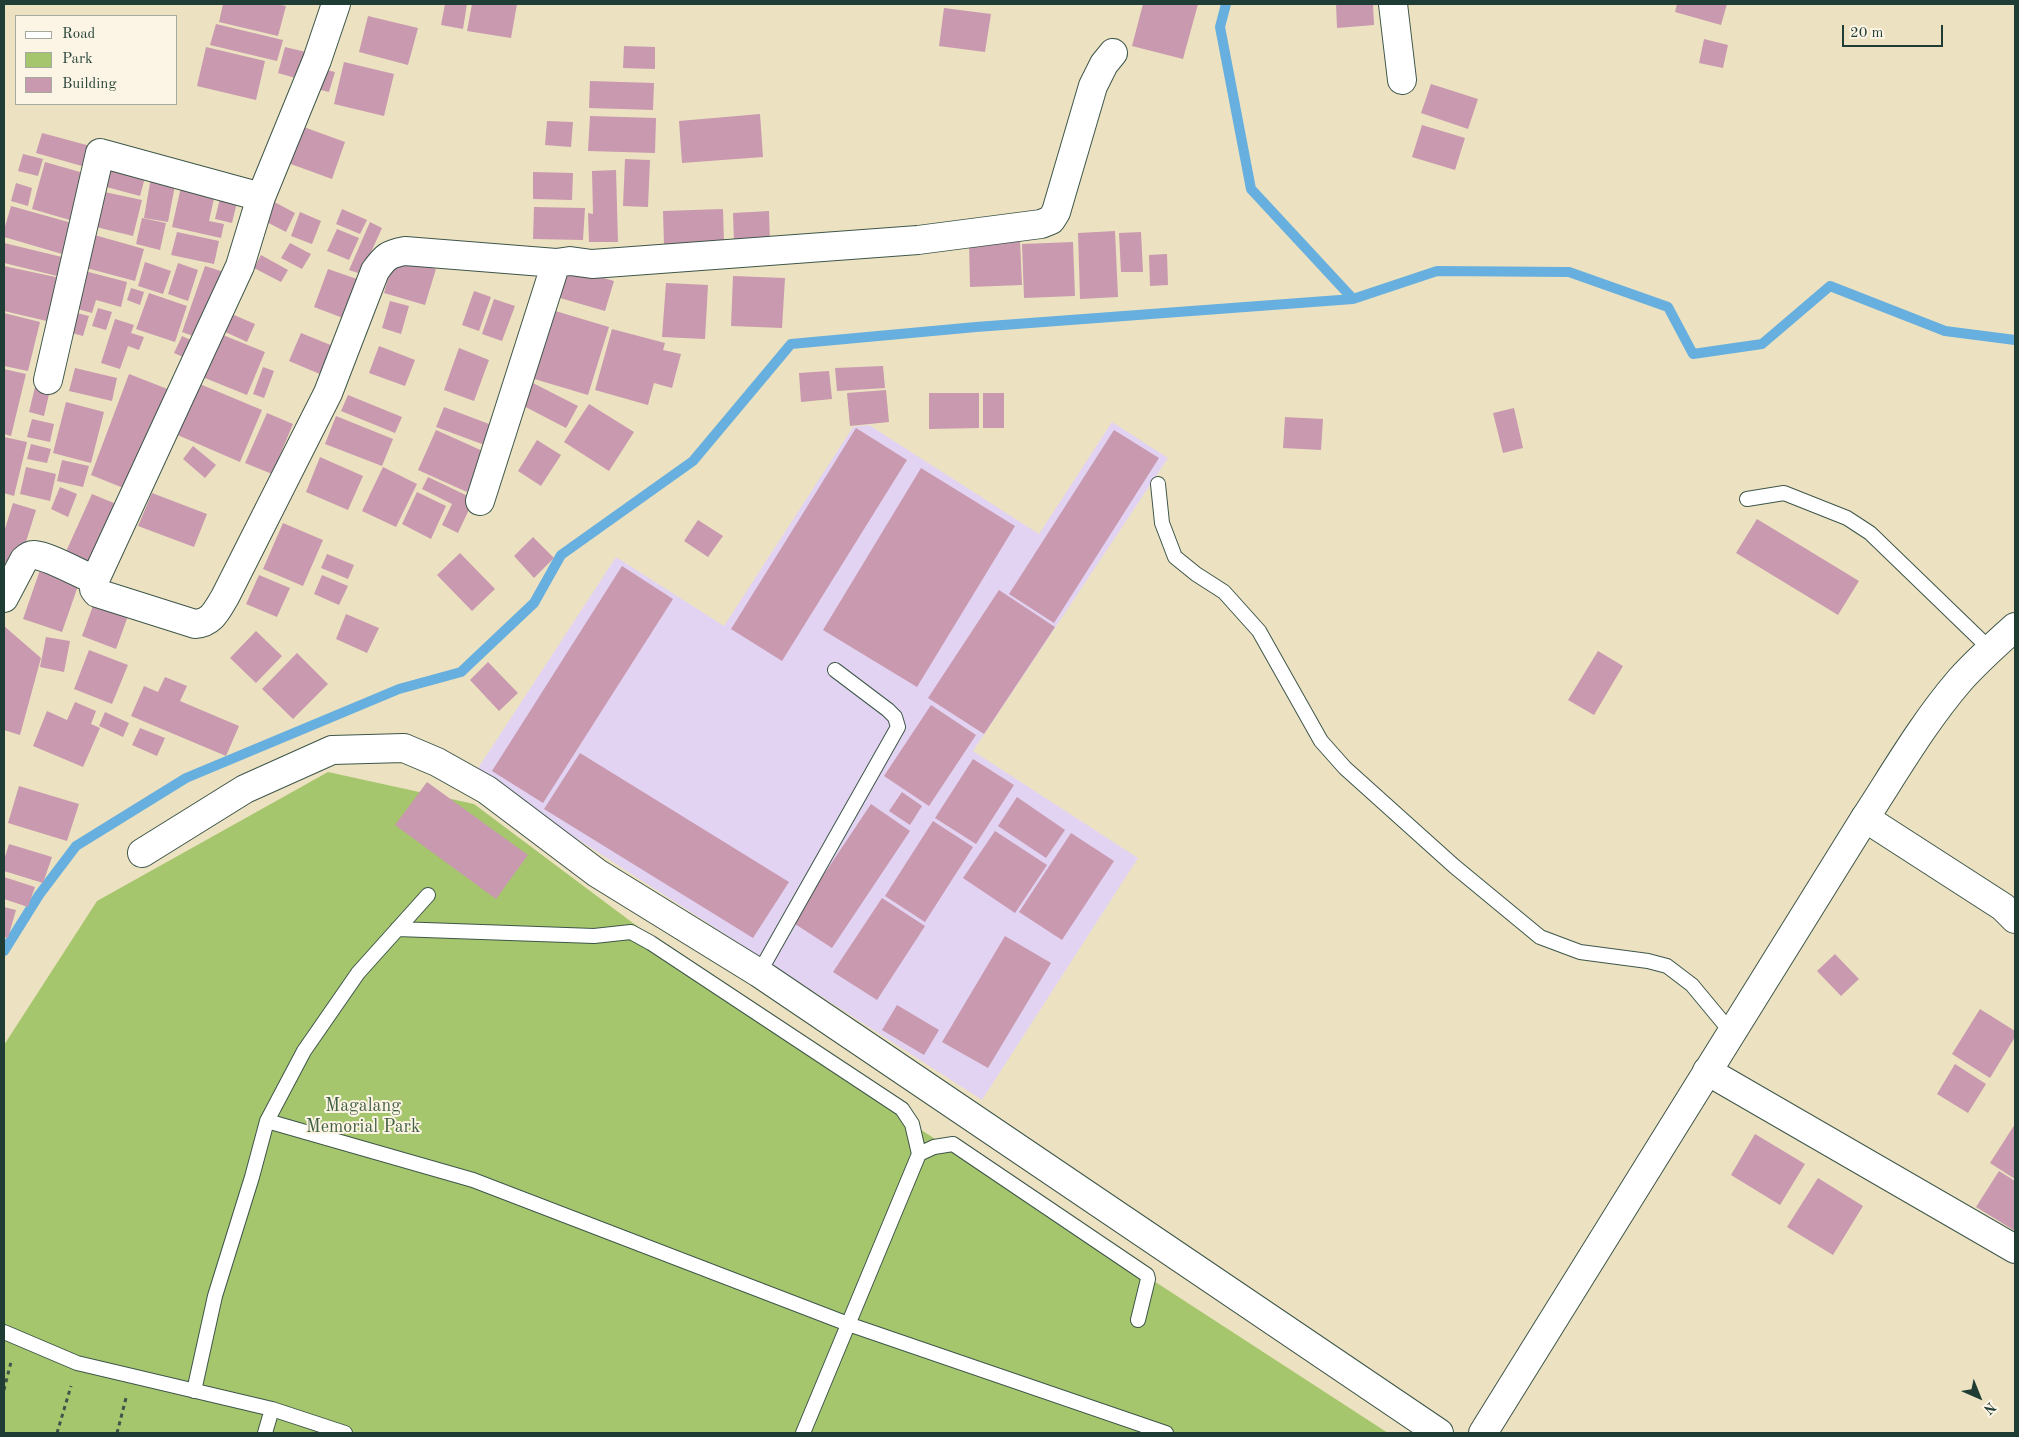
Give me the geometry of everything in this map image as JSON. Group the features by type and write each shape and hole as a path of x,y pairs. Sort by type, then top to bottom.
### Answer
{"street":[{"path":"336,4 317,60 261,197 240,266 95,580 94,588 97,593 195,624 203,624 213,618 225,597 328,393 375,271 384,259 393,253 405,251 592,264 918,240 1041,224 1051,220 1056,212 1093,86 1104,64 1113,53"},
{"path":"1394,4 1402,80"},
{"path":"48,380 100,153 261,197"},
{"path":"480,500 556,262"},
{"path":"4,598 24,560 34,555 95,580"},
{"path":"1483,1433 1864,818 1926,724 1960,680 1990,649 2015,627"},
{"path":"142,853 245,789 332,750 404,748 437,762 487,790 597,873 759,973 1439,1433"},
{"path":"1864,818 2011,911"},
{"path":"1707,1072 2015,1249"}],"lane":[{"path":"1158,484 1162,523 1175,557 1196,574 1224,592 1259,632 1321,741 1345,768 1454,866 1540,938 1580,952 1648,961 1667,966 1692,985 1731,1032"},
{"path":"1747,499 1784,494 1847,518 1870,533 1990,649"},
{"path":"759,973 898,727 895,717 888,710 835,670"},
{"path":"194,1391 215,1296 252,1177 267,1121 310,1043 358,973 428,895"},
{"path":"397,929 594,936 631,932 651,943 902,1109 912,1124 919,1154 803,1433"},
{"path":"267,1121 473,1180 848,1324 1166,1433"},
{"path":"919,1154 934,1147 953,1144 1147,1275 1148,1279 1138,1320"},
{"path":"4,1332 77,1363 272,1409 345,1433"},
{"path":"265,1433 272,1409"}],"path":[{"path":"57,1433 77,1363"},
{"path":"117,1433 132,1376"}],"shaded area":[{"path":"1112,422 1168,458 973,751 1138,858 982,1100 475,773 616,557 724,626 853,427 869,425 1039,534"}],"green space":[{"name":"Magalang Memorial Park","path":"328,772 474,804 832,1072 1388,1433 4,1433 4,1045 97,901"}],"building":[{"path":"223,4 275,4 286,6 278,36 219,22"},
{"path":"445,4 467,4 463,29 441,25"},
{"path":"472,4 517,4 511,38 467,31"},
{"path":"1143,4 1198,4 1183,59 1132,46"},
{"path":"1336,4 1373,4 1374,25 1337,28"},
{"path":"1677,4 1727,4 1721,25 1675,12"},
{"path":"944,8 991,14 985,52 939,46"},
{"path":"368,16 418,28 408,65 359,52"},
{"path":"216,24 283,40 277,61 210,45"},
{"path":"1704,39 1728,45 1723,68 1699,63"},
{"path":"624,46 655,47 655,69 623,68"},
{"path":"206,47 265,61 256,100 197,86"},
{"path":"285,47 306,52 299,79 278,73"},
{"path":"344,62 394,74 384,116 334,104"},
{"path":"319,68 335,72 329,92 313,88"},
{"path":"590,81 654,83 653,110 589,108"},
{"path":"1431,84 1478,99 1468,129 1421,113"},
{"path":"760,114 763,157 682,163 679,121"},
{"path":"590,116 656,118 655,153 588,151"},
{"path":"547,121 573,122 571,147 545,145"},
{"path":"1422,125 1465,138 1455,170 1412,157"},
{"path":"301,126 345,142 332,179 288,163"},
{"path":"42,133 94,147 89,168 36,153"},
{"path":"23,154 43,159 38,176 18,171"},
{"path":"106,159 147,170 140,196 99,185"},
{"path":"625,159 650,160 648,207 623,206"},
{"path":"45,162 94,176 80,223 32,209"},
{"path":"616,170 618,242 589,242 588,213 593,214 592,171"},
{"path":"152,171 177,175 168,222 144,218"},
{"path":"533,172 573,173 572,200 533,199"},
{"path":"16,183 32,188 28,206 11,201"},
{"path":"181,187 215,194 209,221 224,224 221,238 172,227"},
{"path":"100,191 142,200 133,236 92,226"},
{"path":"221,194 238,198 232,223 215,219"},
{"path":"267,198 295,213 286,232 257,217"},
{"path":"11,206 79,225 69,256 4,237 4,230"},
{"path":"534,207 585,208 583,240 533,239"},
{"path":"342,209 367,220 360,234 336,224"},
{"path":"723,209 724,244 664,246 663,211"},
{"path":"769,211 770,242 734,243 733,213"},
{"path":"300,212 321,221 312,244 291,236"},
{"path":"142,218 166,223 160,250 136,244"},
{"path":"370,222 382,228 361,274 349,270"},
{"path":"337,229 359,238 349,260 327,251"},
{"path":"1115,231 1118,297 1080,299 1078,233"},
{"path":"84,232 144,249 135,281 75,265"},
{"path":"177,232 219,241 214,264 171,255"},
{"path":"1141,232 1143,272 1121,272 1119,233"},
{"path":"1020,240 1022,285 970,287 969,242"},
{"path":"1073,242 1075,296 1024,298 1022,244"},
{"path":"4,243 62,257 57,276 4,263"},
{"path":"290,243 311,254 302,269 281,258"},
{"path":"1167,254 1168,285 1150,286 1149,255"},
{"path":"261,255 288,270 281,282 254,268"},
{"path":"394,257 436,269 425,305 384,293"},
{"path":"145,262 171,271 163,294 138,286"},
{"path":"178,263 198,270 188,301 168,294"},
{"path":"4,266 60,278 51,322 4,311"},
{"path":"205,266 227,273 204,340 182,332"},
{"path":"569,268 614,281 605,311 560,298"},
{"path":"77,269 127,282 121,307 96,300 92,313 67,306"},
{"path":"328,269 357,279 343,318 314,307"},
{"path":"733,276 785,278 782,328 731,326"},
{"path":"666,283 708,285 705,339 662,337"},
{"path":"131,288 144,292 140,305 127,300"},
{"path":"474,291 491,297 479,331 462,325"},
{"path":"149,293 187,306 175,342 136,329"},
{"path":"494,299 515,306 502,341 482,334"},
{"path":"390,301 409,306 401,334 382,328"},
{"path":"98,308 112,312 106,330 92,326"},
{"path":"65,310 89,316 83,336 60,330"},
{"path":"552,310 609,327 588,395 531,378"},
{"path":"227,312 255,324 247,342 219,329"},
{"path":"4,313 40,322 28,371 4,366"},
{"path":"115,319 134,325 131,333 144,337 139,350 128,346 120,369 101,363"},
{"path":"612,329 665,343 663,350 681,354 672,388 654,383 648,405 595,390"},
{"path":"218,333 265,352 247,395 200,376"},
{"path":"301,333 338,348 327,377 289,361"},
{"path":"182,336 197,343 190,360 174,353"},
{"path":"379,346 415,360 405,386 369,373"},
{"path":"459,348 489,360 474,401 444,390"},
{"path":"883,366 885,388 837,391 835,368"},
{"path":"263,367 274,371 264,398 253,394"},
{"path":"75,368 117,378 112,401 69,391"},
{"path":"4,369 26,374 11,436 4,434"},
{"path":"829,371 832,399 801,402 799,373"},
{"path":"129,374 170,390 131,491 91,475"},
{"path":"527,380 578,406 566,428 516,402"},
{"path":"195,382 262,410 240,462 173,433"},
{"path":"35,387 50,390 44,416 29,412"},
{"path":"886,390 889,422 850,426 847,393"},
{"path":"929,393 979,393 979,428 929,429"},
{"path":"983,393 1004,393 1004,428 983,428"},
{"path":"348,395 402,417 395,433 341,411"},
{"path":"66,402 104,412 91,463 53,453"},
{"path":"589,404 634,432 609,471 564,442"},
{"path":"444,407 497,427 490,447 436,427"},
{"path":"1514,408 1523,448 1503,453 1493,413"},
{"path":"267,413 293,424 272,474 245,463"},
{"path":"336,416 393,439 382,466 325,444"},
{"path":"1285,417 1323,419 1321,450 1283,448"},
{"path":"32,419 54,424 50,442 27,437"},
{"path":"856,428 907,460 782,661 731,629"},
{"path":"436,430 485,452 467,492 418,470"},
{"path":"1114,430 1159,458 1054,623 1009,594"},
{"path":"4,437 27,442 14,496 4,493"},
{"path":"537,440 561,455 541,486 518,471"},
{"path":"31,444 51,449 47,463 27,459"},
{"path":"193,446 216,465 205,478 183,459"},
{"path":"320,457 363,476 348,510 306,492"},
{"path":"62,460 89,466 83,487 57,481"},
{"path":"26,467 56,474 50,501 20,494"},
{"path":"383,467 417,484 396,527 362,511"},
{"path":"921,468 1015,526 917,687 823,630"},
{"path":"428,477 474,499 458,533 442,525 452,504 422,489"},
{"path":"60,487 77,494 68,517 51,509"},
{"path":"417,492 446,506 431,539 402,524"},
{"path":"152,493 207,514 194,547 138,526"},
{"path":"92,494 121,506 94,569 64,556"},
{"path":"13,503 36,510 18,567 4,562 4,532"},
{"path":"1757,519 1859,581 1838,615 1736,553"},
{"path":"698,520 723,536 708,557 684,541"},
{"path":"283,523 323,540 303,586 263,569"},
{"path":"533,537 554,558 534,578 514,556"},
{"path":"460,553 495,589 472,611 437,575"},
{"path":"327,554 354,565 348,579 321,568"},
{"path":"622,566 673,599 543,803 492,771"},
{"path":"40,570 79,583 62,632 23,619"},
{"path":"259,575 290,588 277,617 246,604"},
{"path":"322,575 348,586 339,605 314,594"},
{"path":"999,590 1055,627 984,734 928,698"},
{"path":"94,603 128,616 116,649 82,636"},
{"path":"346,614 379,628 367,653 336,639"},
{"path":"4,626 41,658 20,735 4,730"},
{"path":"256,631 282,656 256,683 230,658"},
{"path":"46,637 70,641 64,672 40,667"},
{"path":"89,650 128,665 112,704 74,689"},
{"path":"1598,651 1623,666 1594,715 1568,700"},
{"path":"297,653 328,684 293,719 262,689"},
{"path":"488,662 518,693 499,711 470,680"},
{"path":"165,677 187,686 180,701 239,726 226,756 131,716 144,686 158,692"},
{"path":"75,702 96,711 91,724 100,728 83,767 33,746 47,711 67,720"},
{"path":"931,705 976,735 929,806 884,776"},
{"path":"105,712 129,723 123,737 99,726"},
{"path":"140,728 165,738 157,756 132,745"},
{"path":"580,753 789,882 753,938 544,809"},
{"path":"973,759 1014,785 976,844 935,818"},
{"path":"427,782 528,855 496,899 395,825"},
{"path":"19,786 79,804 67,841 8,823"},
{"path":"902,792 922,806 910,825 889,811"},
{"path":"1017,797 1065,830 1046,858 998,826"},
{"path":"871,804 910,831 832,948 792,922"},
{"path":"933,821 973,847 925,922 885,896"},
{"path":"995,831 1047,865 1015,913 963,878"},
{"path":"1071,833 1114,861 1062,940 1019,912"},
{"path":"9,844 52,857 43,883 4,871 4,860"},
{"path":"4,877 35,887 28,907 4,899"},
{"path":"882,898 925,926 877,1000 833,972"},
{"path":"4,907 16,910 8,938 4,937"},
{"path":"1005,936 1051,963 988,1068 942,1042"},
{"path":"1835,954 1859,979 1841,996 1817,971"},
{"path":"897,1005 939,1030 924,1055 882,1030"},
{"path":"1980,1009 2015,1031 2015,1037 1990,1078 1952,1054"},
{"path":"1955,1064 1986,1084 1968,1113 1937,1094"},
{"path":"2015,1124 2015,1179 1990,1163"},
{"path":"1755,1134 1805,1164 1780,1205 1731,1175"},
{"path":"1999,1171 2015,1181 2015,1231 1976,1207"},
{"path":"1818,1178 1863,1206 1833,1255 1787,1227"}],"waterway":[{"path":"1226,4 1220,27 1251,189 1353,299"},
{"path":"4,951 39,895 76,846 186,778 399,689 461,672 534,603 561,555 693,461 791,344 976,327 1353,299 1437,271 1569,272 1668,307 1693,354 1762,344 1830,286 1945,331 2015,340"}]}
